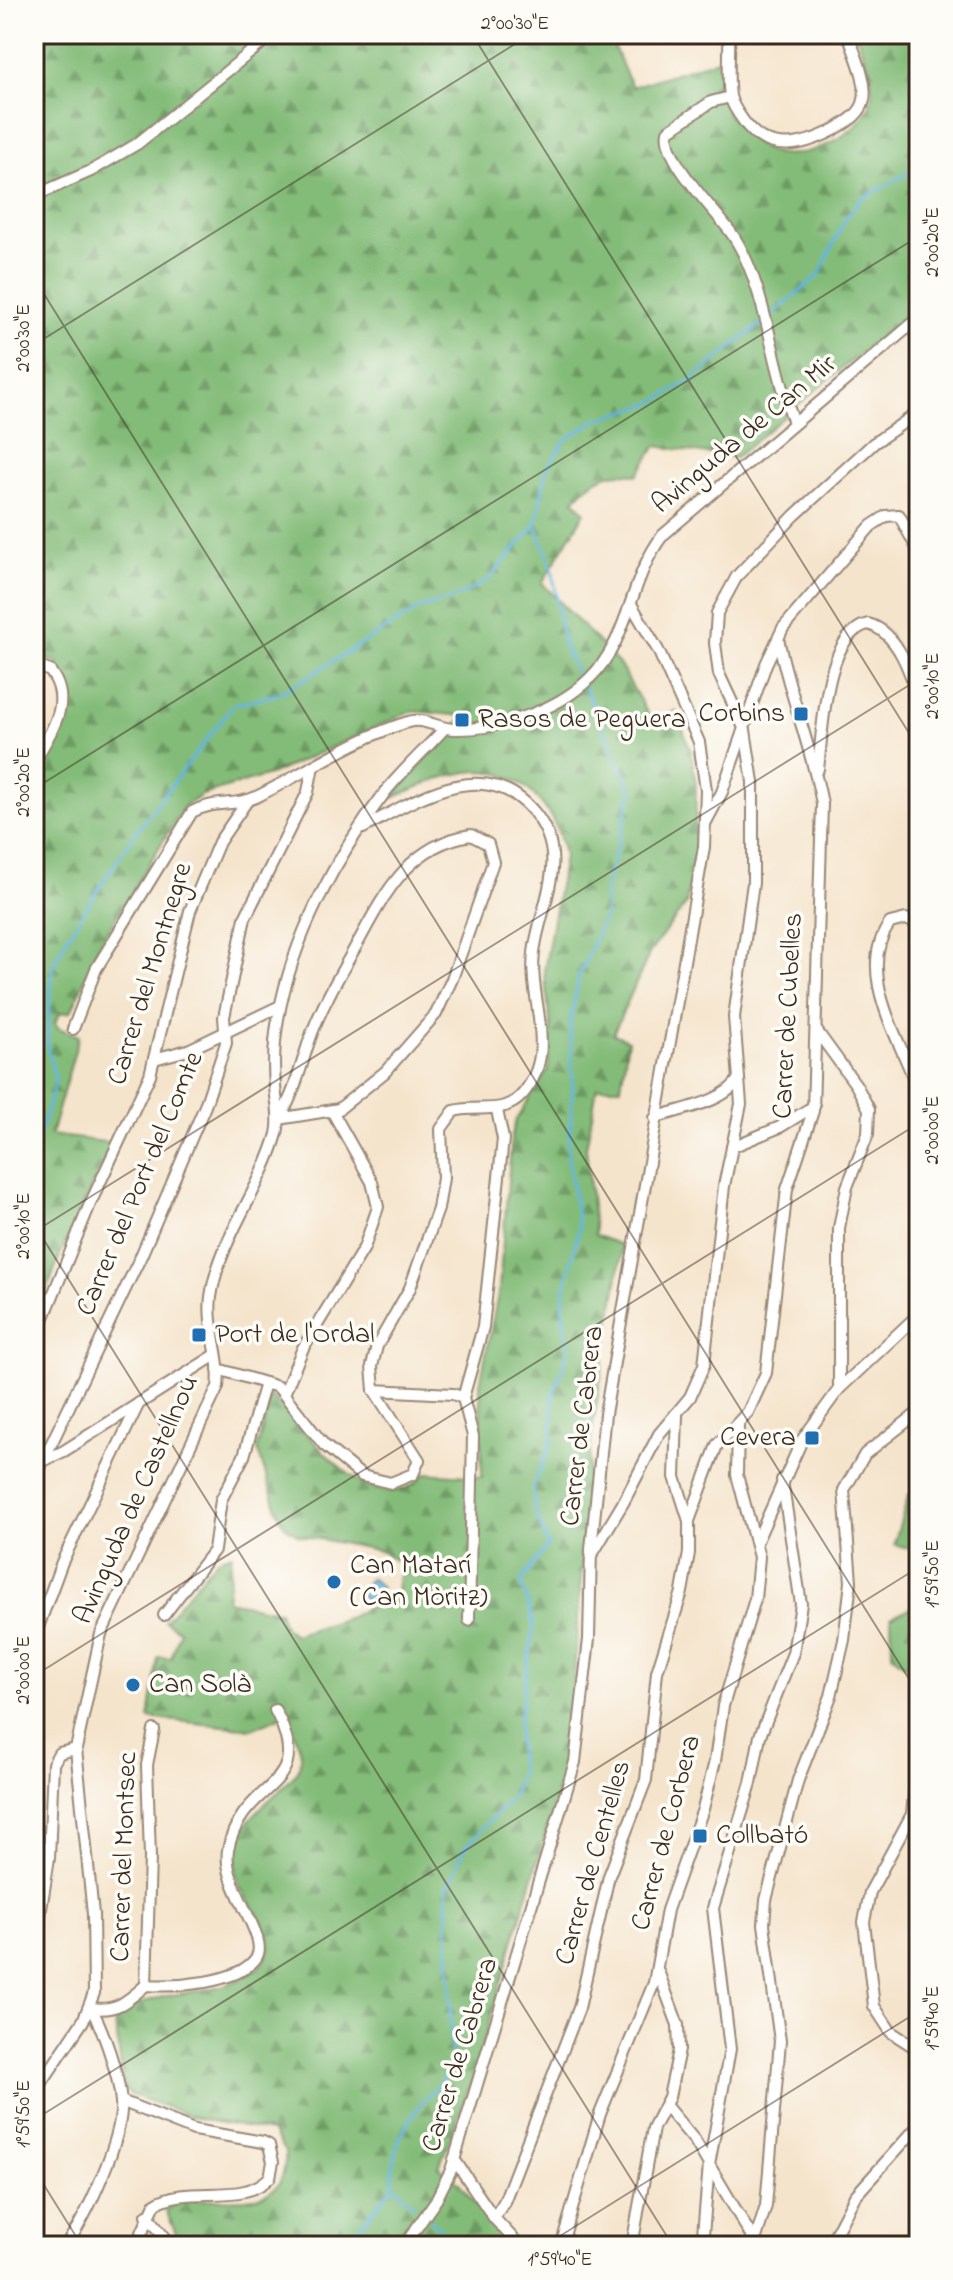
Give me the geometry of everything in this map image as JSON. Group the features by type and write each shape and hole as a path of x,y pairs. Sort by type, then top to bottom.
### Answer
{"street":[{"path":"34,196 91,171 137,144 273,34"},
{"path":"729,34 730,97 747,126 764,141 785,146 823,135 854,117 864,99 861,76 848,34"},
{"path":"730,97 695,111 668,131 666,140 673,157 734,236 745,258 781,391 794,423"},
{"name":"Avinguda de Can Mir","path":"247,801 313,766 411,721 426,721 444,729 506,720 562,700 587,681 613,651 640,571 663,535 919,318"},
{"path":"745,730 719,674 716,656 717,613 727,591 757,554 823,489 874,443 919,412"},
{"path":"705,824 722,792 778,638 801,603 879,520 899,515 919,552"},
{"name":"Carrer de Cabrera","path":"404,2246 441,2192 454,2159 575,1762 592,1607 591,1554 605,1414 655,1118 701,876 706,790 699,742 658,650 631,604"},
{"path":"817,775 836,656 853,631 868,624 883,630 901,654 919,700"},
{"name":"Carrer de Cubelles","path":"689,1521 717,1445 738,1424 755,1400 766,1373 787,1189 802,1141 809,1130 814,1106 823,841 817,775 796,713 778,638"},
{"path":"34,665 43,666 55,678 61,706 57,721 34,763"},
{"name":"Avinguda de Castellnou","path":"34,2094 91,2008 94,1993 93,1914 76,1749 101,1634 218,1387 218,1369 209,1329 215,1274 271,1153 279,1119 273,1052 280,1006 299,943 361,829 386,792 444,729"},
{"name":"Carrer de Cubelles","path":"591,1554 623,1503 652,1445 690,1397 707,1352 724,1186 741,1104 734,1017 754,858 753,782 745,730"},
{"name":"Carrer del Port del Comte","path":"34,1480 141,1256 192,1138 222,1057 226,1006 248,907 308,792 313,766"},
{"path":"218,1369 278,1387 310,1429 341,1462 362,1476 400,1481 413,1474 419,1460 374,1390 372,1366 377,1346 410,1288 438,1209 443,1178 440,1137 444,1121 454,1111 464,1108 497,1110 521,1096 537,1068 541,1052 534,953 552,869 546,831 515,795 481,782 438,791 361,829"},
{"path":"73,1029 96,969 185,818 212,803 247,801"},
{"name":"Carrer del Montnegre","path":"34,1342 154,1059 190,911 219,842 247,801"},
{"path":"471,835 481,838 488,844 493,862 443,1001 385,1072 332,1111 279,1119 293,1097 313,1032 333,983 388,887 406,866 439,844 471,835"},
{"path":"919,925 906,919 890,923 881,939 878,971 885,1006 919,1093"},
{"path":"154,1059 188,1050 280,1006"},
{"path":"816,1030 856,1085 869,1109 868,1134 847,1187 839,1228 836,1262 839,1389"},
{"path":"655,1118 709,1100 729,1089 739,1078"},
{"path":"732,1147 780,1127 814,1106"},
{"path":"469,1620 473,1436 463,1398 483,1327 503,1139 497,1110"},
{"path":"284,1394 303,1348 364,1248 378,1207 372,1182 332,1111"},
{"path":"756,1543 802,1440 839,1389 919,1314"},
{"path":"34,1440 43,1461 64,1451 214,1356"},
{"path":"164,1615 214,1550 221,1500 244,1456 265,1383"},
{"path":"374,1390 453,1394 463,1398"},
{"path":"34,1638 62,1562 139,1403"},
{"path":"756,2244 766,2206 780,2041 764,1924 766,1900 798,1780 831,1696 844,1640 851,1582 844,1490 865,1454 919,1412"},
{"name":"Carrer de Centelles","path":"494,2218 504,2202 579,2008 609,1876 646,1780 653,1693 686,1573 689,1521 675,1477 677,1415"},
{"name":"Carrer de Corbera","path":"561,2246 591,2141 657,1969 667,1910 703,1809 715,1761 723,1706 745,1642 755,1599 759,1557 737,1475 738,1424"},
{"path":"702,2246 709,2165 730,2049 713,1908 751,1783 760,1736 793,1653 801,1604 782,1480"},
{"path":"91,2008 107,2010 119,2007 146,1985 177,1986 211,1980 249,1966 257,1958 260,1938 241,1908 227,1859 236,1822 245,1808 277,1779 290,1760 289,1742 275,1710"},
{"name":"Carrer del Montsec","path":"146,1985 150,1857 147,1765 154,1730"},
{"path":"34,1954 38,1891 53,1808 53,1764 59,1753 76,1749"},
{"path":"919,1750 912,1814 870,1892 864,1922 874,2006 891,2032 919,2050"},
{"path":"632,2246 653,2128 665,2105 678,2064 680,2036 657,1969"},
{"path":"65,2246 91,2203 120,2120 121,2101 107,2039 91,2008"},
{"path":"121,2101 194,2130 254,2139 272,2149 272,2168 263,2185 243,2191 177,2195 155,2204 147,2215 136,2246"},
{"path":"665,2105 709,2165 756,2244"},
{"path":"829,2246 861,2187 919,2125"},
{"path":"454,2159 494,2218 520,2246"},
{"path":"147,2215 172,2246"}],"green space":[{"path":"34,34 608,34 632,87 719,59 724,101 730,118 760,146 775,153 788,154 818,149 832,142 846,134 866,112 872,84 856,34 919,34 919,304 735,458 656,446 637,475 618,473 594,481 574,500 585,512 542,583 619,664 652,721 676,711 691,751 696,785 695,850 686,904 650,952 613,1034 628,1040 621,1087 597,1087 586,1148 595,1235 623,1246 591,1438 568,1759 471,2083 439,2167 459,2183 507,2246 416,2246 404,2235 395,2246 181,2246 166,2210 181,2202 258,2197 273,2190 282,2176 285,2152 272,2132 200,2119 131,2095 124,2088 115,2023 147,2001 205,1990 243,1978 267,1957 269,1936 238,1883 236,1851 240,1835 249,1821 284,1787 300,1766 300,1749 286,1714 252,1729 149,1718 158,1657 171,1658 180,1631 165,1621 217,1559 232,1554 227,1601 279,1611 284,1627 294,1635 350,1617 397,1593 400,1564 382,1551 299,1535 286,1527 280,1518 257,1448 271,1396 321,1450 363,1483 385,1491 405,1488 425,1473 482,1477 480,1384 499,1289 512,1135 516,1120 548,1069 551,1028 544,971 564,857 561,842 556,826 538,799 512,779 497,773 481,771 458,774 392,798 464,716 412,711 272,774 202,795 184,807 99,945 71,1012 61,1013 55,1022 58,1028 79,1036 51,1135 112,1143 61,1253 34,1324 34,787 70,704 69,688 56,662 34,655"},
{"path":"909,1494 919,1497 919,1551 894,1544"},
{"path":"919,1604 919,1669 915,1673 892,1654 891,1617"}],"water":[{"path":"371,1578 381,1587 367,1602 358,1592"}],"waterway":[{"path":"768,318 819,275 845,219 861,199 919,167"},
{"path":"34,1150 56,1081 47,1046 54,963 133,836 233,705 277,694 420,608 454,598 487,581 536,525 546,470 565,440 596,420 652,403 691,380 762,323"},
{"path":"536,525 552,568 564,647 581,681"},
{"path":"414,2205 394,2185 392,2172 399,2139 417,2108 442,2081 452,2060 447,1890 465,1847 513,1796 520,1774 518,1728 534,1625 521,1581 548,1545 535,1512 533,1487 552,1441 553,1394 569,1350 563,1315 564,1292 579,1228 568,1157 573,1085 570,1024 579,976 606,912 605,889 632,792 585,688"},
{"path":"344,2246 394,2185"},
{"path":"431,2220 459,2246"}],"place":[{"name":"Corbins","path":"801,714"},
{"name":"Rasos de Peguera","path":"462,720"},
{"name":"Port de l'Ordal","path":"199,1335"},
{"name":"Cevera","path":"812,1438"},
{"name":"Can Matarí (Can Mòritz)","path":"334,1582"},
{"name":"Can Solà","path":"133,1685"},
{"name":"Collbató","path":"700,1836"}]}
